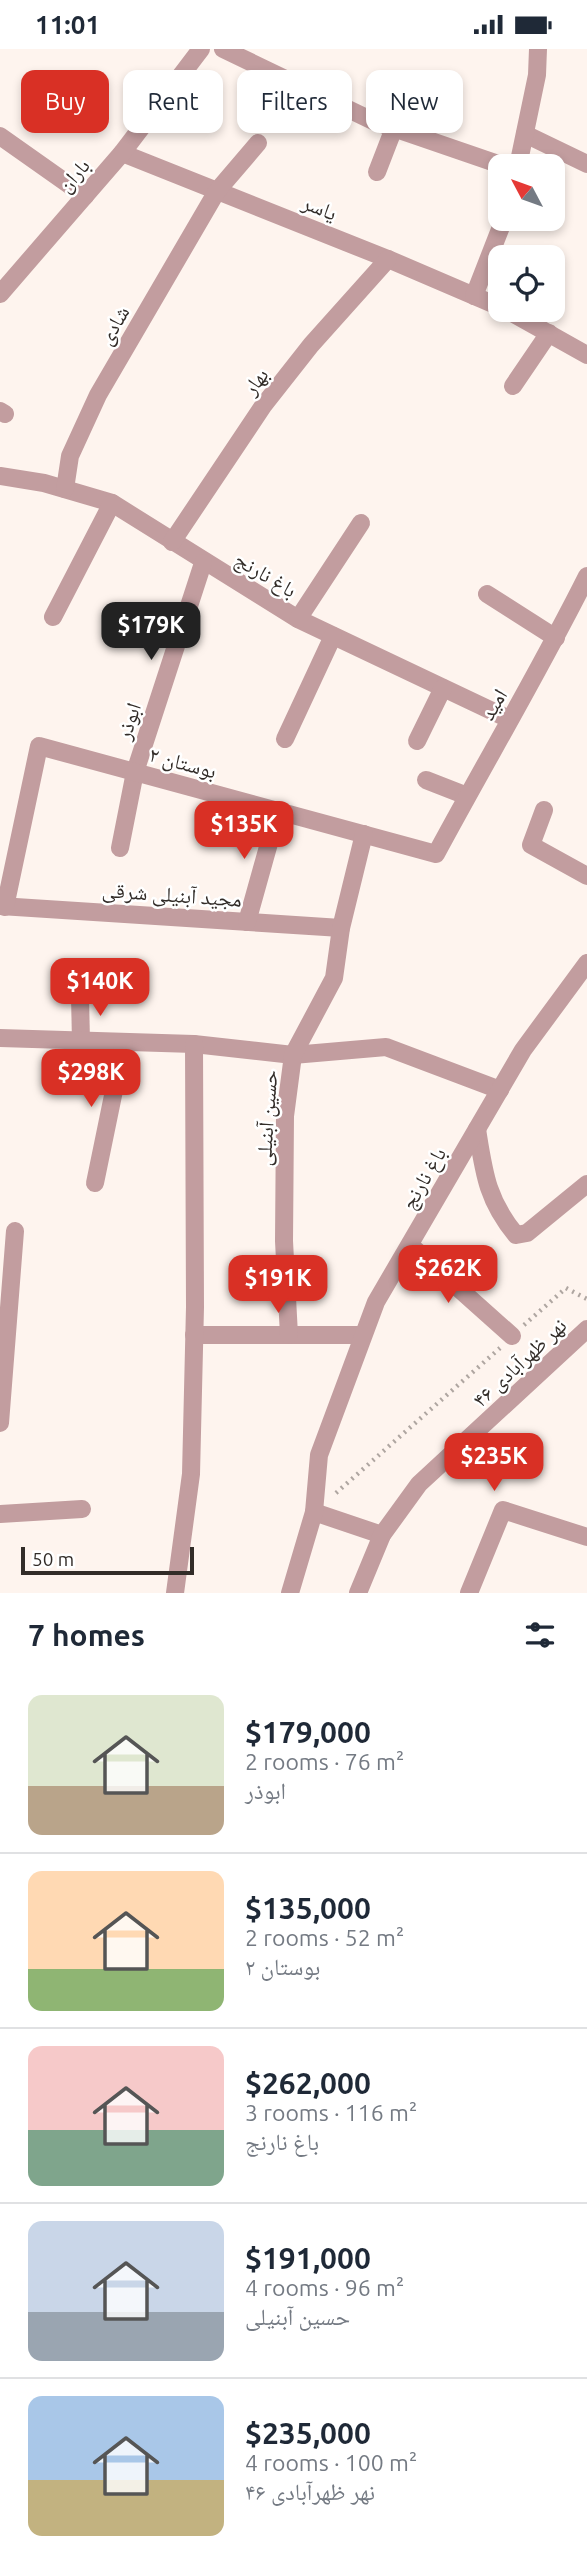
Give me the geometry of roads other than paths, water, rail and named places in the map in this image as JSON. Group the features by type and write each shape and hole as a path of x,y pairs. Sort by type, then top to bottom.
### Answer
{"street":[{"name":"باران","path":"0,295 122,153 201,49"},
{"path":"223,49 366,118"},
{"path":"521,154 537,75 538,49"},
{"path":"377,172 392,133"},
{"path":"408,133 488,160"},
{"path":"525,135 587,164"},
{"path":"0,137 85,196"},
{"name":"شادی","path":"65,489 71,456 98,395 217,191 258,143"},
{"name":"یاسر","path":"122,153 388,258 488,302"},
{"path":"474,296 499,231"},
{"name":"بهار","path":"172,542 263,407 311,345 388,258"},
{"path":"529,322 587,355"},
{"path":"513,386 549,333"},
{"name":"باغ نارنج","path":"0,476 65,489 112,503 203,563 298,619 509,719"},
{"path":"53,617 112,503"},
{"path":"298,619 361,523"},
{"name":"ابوذر","path":"120,848 135,772 203,563"},
{"name":"امید","path":"436,854 556,638 587,576"},
{"path":"487,594 556,638"},
{"path":"285,739 333,636"},
{"path":"417,741 443,688"},
{"name":"بوستان ۲","path":"2,907 39,747 436,854"},
{"path":"426,780 467,796"},
{"path":"544,810 531,845 587,876"},
{"path":"247,922 278,811"},
{"name":"حسین آبنیلی","path":"289,1335 284,1241 285,1116 293,1055 334,978 341,928 364,834"},
{"name":"مجید آبنیلی شرقی","path":"2,907 341,928"},
{"name":"باغ نارنج","path":"290,1593 314,1512 319,1455 376,1302 523,1050 587,963"},
{"path":"80,997 82,1041"},
{"path":"0,1038 194,1044 293,1055 386,1047 500,1090"},
{"path":"95,1183 124,1042"},
{"path":"175,1593 191,1474 194,1044"},
{"path":"477,1129 484,1174 498,1213 516,1235 527,1233 587,1184"},
{"path":"0,1421 15,1231"},
{"path":"410,1245 512,1336"},
{"name":"نهر ظهرآبادی ۴۶","path":"358,1593 382,1535 419,1484 587,1329"},
{"path":"194,1335 363,1335"},
{"path":"0,1514 82,1509"},
{"path":"469,1593 503,1510 587,1537"},
{"path":"314,1512 382,1535"}]}
